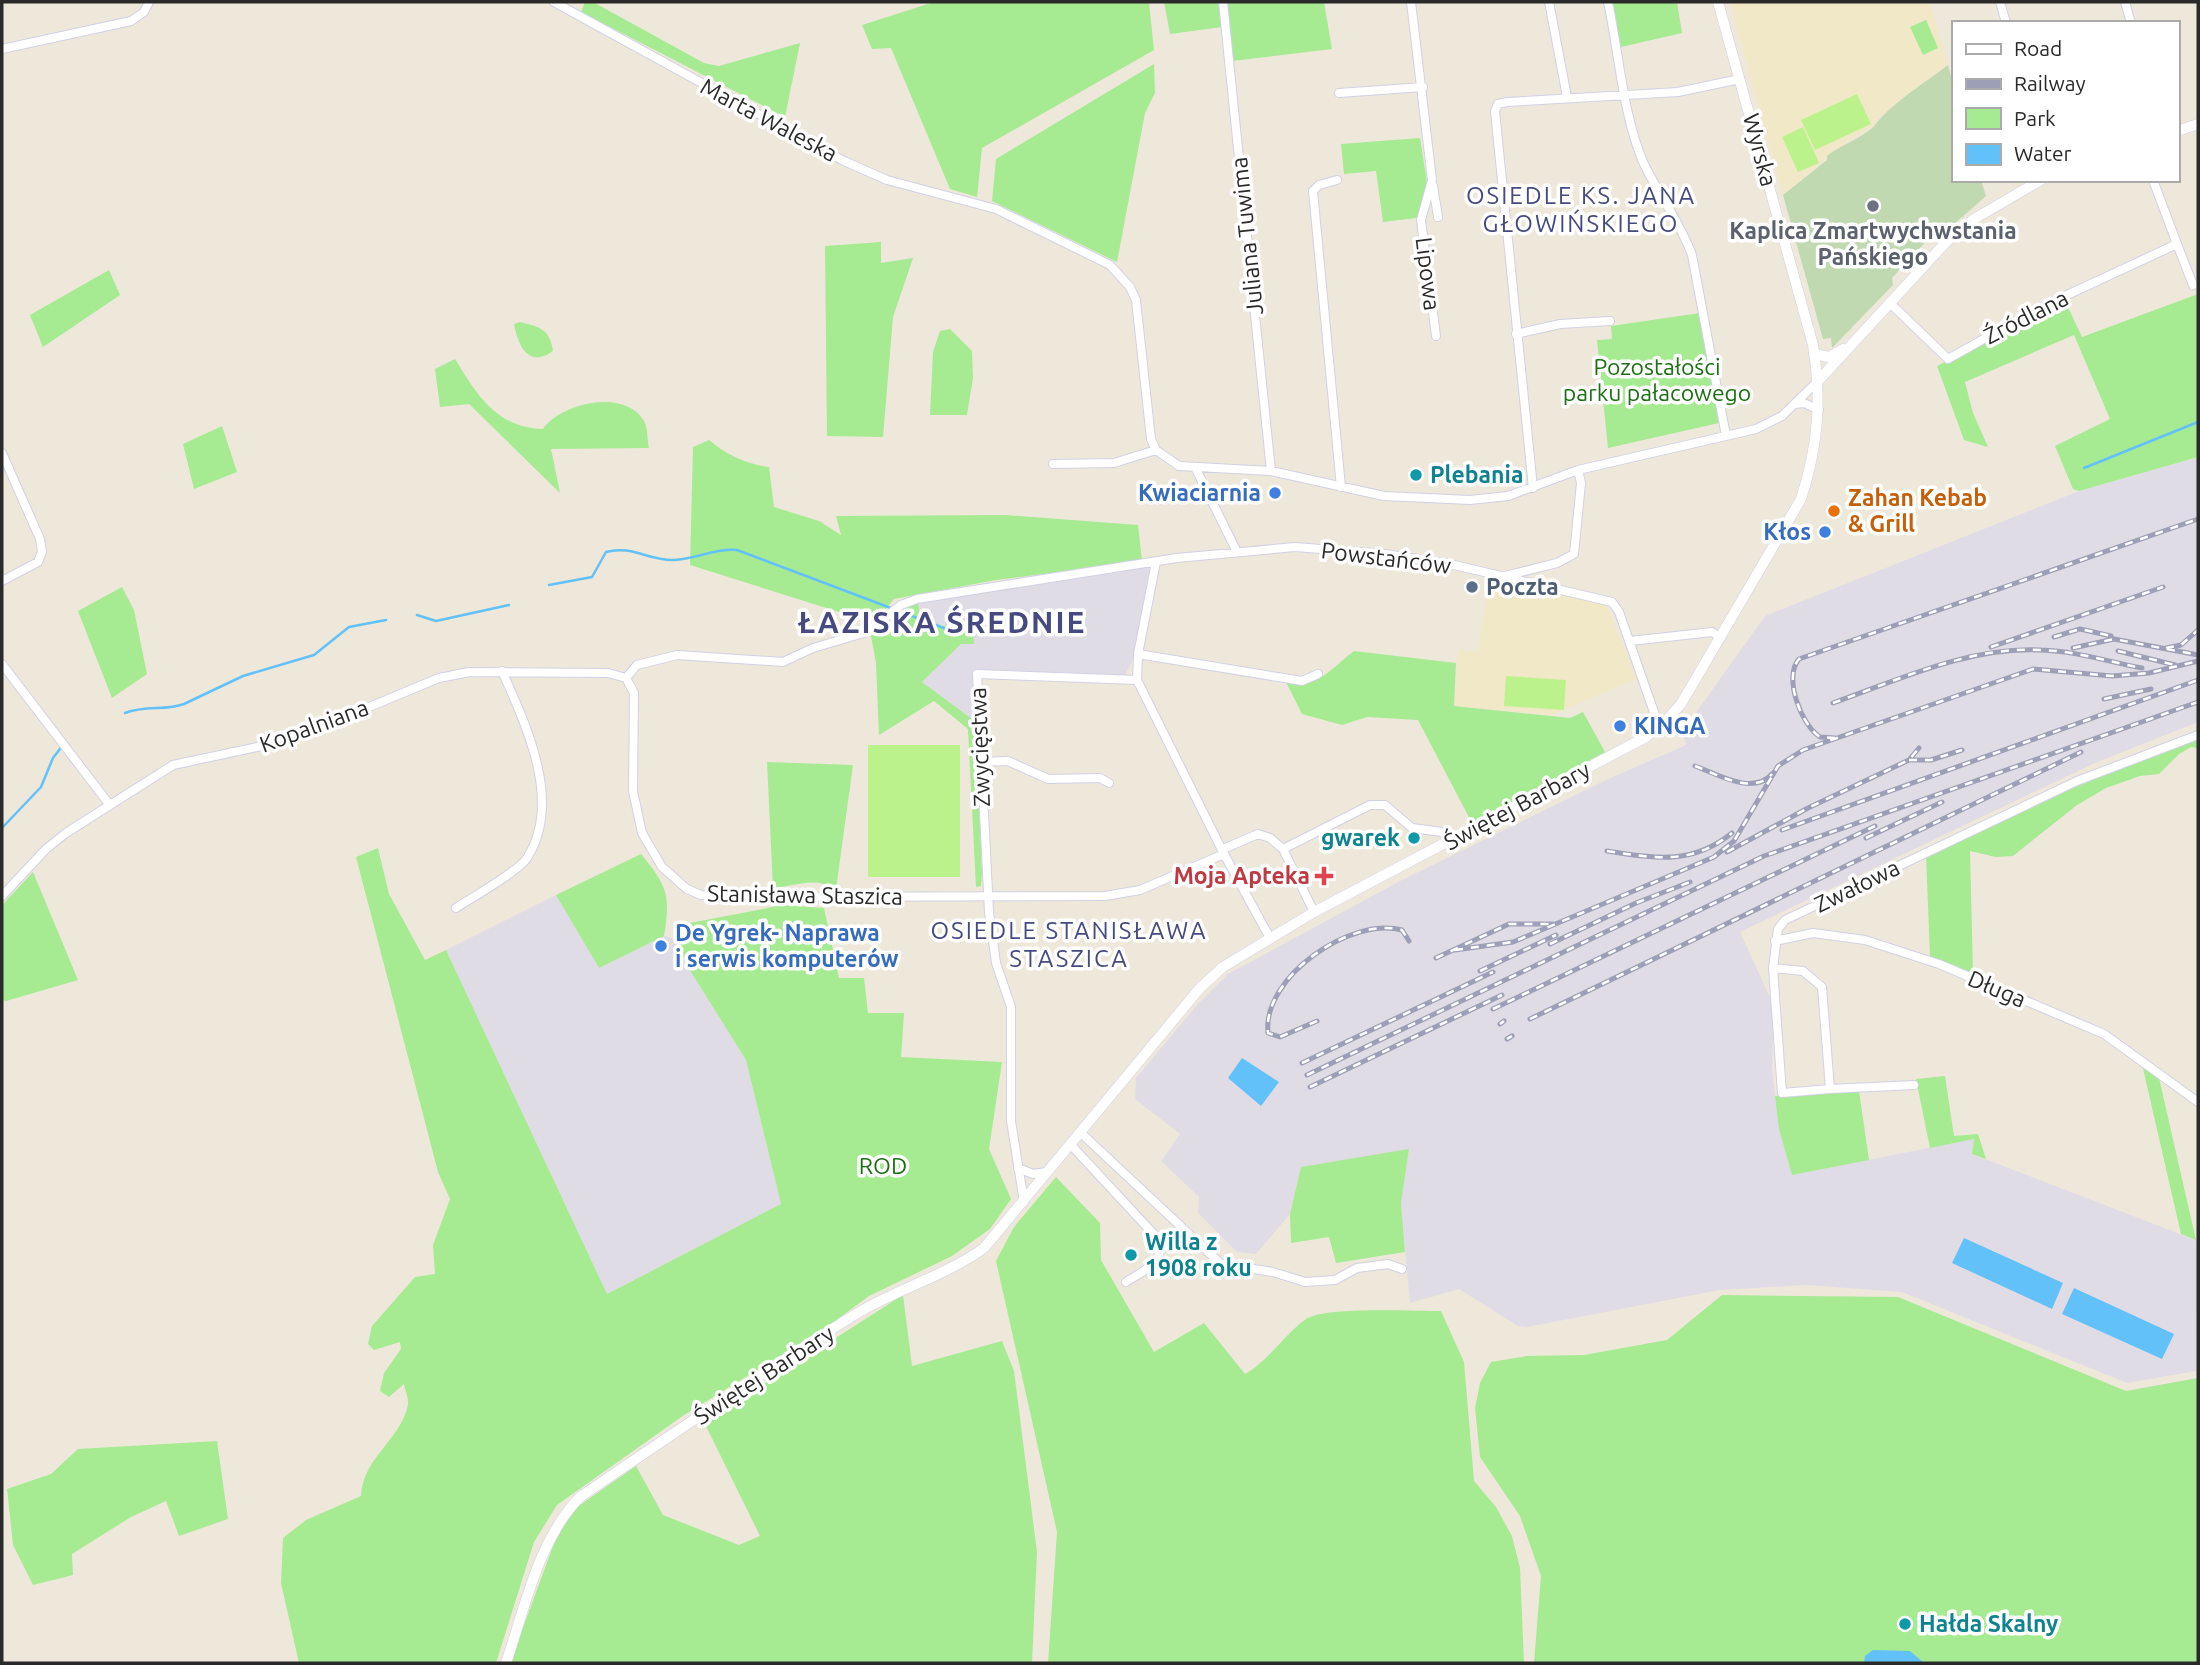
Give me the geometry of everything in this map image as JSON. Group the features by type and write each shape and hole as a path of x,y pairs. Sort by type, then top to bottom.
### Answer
{"street":[{"path":"2,49 131,21 144,12 149,2"},
{"name":"Marta Waleska","path":"554,2 844,161 887,180 996,209 1110,265 1130,287 1140,318 1148,426 1156,450"},
{"name":"Juliana Tuwima","path":"1223,2 1271,471"},
{"name":"Lipowa","path":"1411,2 1432,180 1421,220 1436,336"},
{"path":"1549,2 1567,97"},
{"path":"1608,2 1625,105 1645,165 1685,236 1692,255 1727,436"},
{"name":"Wyrska","path":"1718,2 1819,380"},
{"path":"2000,2 2005,21"},
{"path":"2125,2 2130,21"},
{"path":"1532,488 1495,111 1498,104 1625,93 1678,92 1740,79"},
{"path":"1339,93 1423,88"},
{"path":"2179,130 2198,124"},
{"path":"1337,180 1319,185 1313,191 1341,487"},
{"path":"1432,180 1438,217"},
{"path":"1053,464 1115,463 1156,450 1179,466 1271,471 1384,496 1432,500 1508,496 1578,471 1727,436 1767,424 1796,404 1957,233 2001,202 2037,182"},
{"path":"2154,182 2193,285"},
{"name":"Źródlana","path":"1890,303 1948,359 2039,308 2177,244"},
{"path":"1516,334 1560,324 1609,321"},
{"path":"1814,354 1823,358 1838,354 1864,327 1872,323"},
{"name":"Świętej Barbary","path":"506,1663 551,1536 564,1514 580,1497 858,1313 911,1285 966,1261 984,1248 1200,988 1223,967 1314,912 1636,743 1662,725 1681,704 1716,635 1801,499 1813,464 1819,410 1819,380"},
{"path":"1796,404 1804,403 1819,410"},
{"path":"2,453 40,539 42,552 38,562 2,581"},
{"path":"1195,467 1237,552"},
{"path":"1502,577 1557,563 1574,554 1581,483 1578,471"},
{"name":"Powstańców","path":"626,678 637,665 677,655 783,662 813,648 867,632 901,605 917,599 995,584 1237,552 1295,547 1350,550 1450,564 1612,603 1630,641 1655,715 1662,725"},
{"path":"1156,562 1138,654 1138,680 1223,852 1270,938"},
{"path":"1630,641 1716,635"},
{"path":"1138,654 1302,681 1318,674"},
{"path":"2,664 109,804"},
{"path":"456,908 526,860 539,828 540,785 527,729 502,671"},
{"name":"Kopalniana","path":"2,896 46,849 109,804 173,765 290,740 439,678 469,672 608,673 626,678"},
{"name":"Zwycięstwa","path":"987,897 977,674 1138,680"},
{"name":"Stanisława Staszica","path":"626,678 635,693 633,791 636,813 652,853 671,877 701,895 1105,896 1140,890 1258,834 1270,838 1283,849"},
{"name":"Zwałowa","path":"1775,941 1778,929 1793,916 2077,781 2198,735"},
{"path":"979,762 1008,761 1048,779 1100,778 1108,783"},
{"path":"1314,912 1283,849 1370,805 1385,805 1412,828 1442,832 1451,841"},
{"path":"987,897 996,963 1012,1007 1011,1121 1024,1202"},
{"name":"Długa","path":"1775,941 1813,933 1865,940 1939,964 2104,1034 2198,1102"},
{"path":"1775,941 1773,968 1782,1093 1914,1085"},
{"path":"1773,968 1803,971 1822,987 1830,1089"},
{"path":"1081,1133 1221,1264 1273,1272 1305,1282 1335,1280 1357,1268 1388,1264 1402,1269"},
{"path":"1071,1145 1161,1242 1162,1254 1157,1261 1126,1282"},
{"path":"1018,1168 1033,1174 1050,1171"}],"shaded area":[{"path":"1730,2 1930,2 1948,65 1888,110 1875,121 1876,124 1840,147 1783,195"},
{"path":"2198,457 2198,722 2095,763 1740,932 1774,1006 1772,1069 1779,1129 1792,1175 1974,1139 1972,1154 2198,1241 2196,1371 2127,1383 1902,1292 1806,1285 1720,1290 1527,1327 1518,1326 1459,1289 1410,1303 1401,1203 1409,1150 1301,1167 1290,1214 1256,1254 1237,1252 1198,1213 1199,1197 1161,1161 1180,1134 1135,1099 1136,1078 1198,1004 1228,974 1400,881 1608,779 1686,745 1682,732 1765,616 2079,491"},
{"path":"1147,565 1149,569 1135,654 1125,676 975,669 976,722 922,682 961,644 965,630 955,624 943,626 920,617 918,603"},
{"path":"1491,578 1607,606 1636,679 1552,715 1454,706 1458,649 1477,652"},
{"path":"556,895 599,968 664,936 679,940 686,964 746,1060 781,1204 607,1294 446,950"}],"green space":[{"path":"585,2 593,2 704,63 719,66 800,43 785,117 581,12"},
{"path":"934,2 1149,2 1154,50 982,148 977,197 950,189 891,48 872,49 862,25"},
{"path":"1164,2 1220,2 1222,27 1170,34"},
{"path":"1226,2 1324,2 1332,49 1232,61"},
{"path":"1610,2 1677,2 1682,33 1621,47"},
{"path":"1926,20 1938,48 1923,55 1910,27"},
{"path":"1154,64 1155,93 1145,113 1117,262 992,201 996,159"},
{"path":"1948,65 1952,80 1952,182 1982,182 1986,196 1936,240 1929,238 1892,278 1893,285 1832,348 1831,338 1823,339 1783,195 1827,160 1827,156 1871,129 1899,102"},
{"path":"1857,94 1871,124 1815,150 1801,120"},
{"path":"1803,127 1819,163 1798,172 1782,137"},
{"path":"1420,138 1430,201 1416,218 1383,222 1376,171 1344,174 1341,144"},
{"path":"881,242 881,263 913,258 893,317 883,437 827,436 825,246"},
{"path":"109,270 120,295 43,347 30,315"},
{"path":"2198,294 2198,457 2079,491 2073,489 2055,446 2110,419 2074,335 1965,382 1973,413 1988,447 1964,440 1937,366 2066,303 2082,337"},
{"name":"Pozostałości parku pałacowego","path":"1700,313 1719,423 1608,448 1597,340 1612,339 1611,326"},
{"path":"520,322 547,333 553,351 537,357 526,352 518,340 514,324"},
{"path":"950,329 972,351 973,378 967,415 930,415 933,352 940,331"},
{"path":"455,359 480,397 513,423 543,429 564,412 578,406 608,402 635,411 644,421 649,448 551,449 560,493 469,404 440,407 435,369"},
{"path":"222,426 237,472 194,489 183,444"},
{"path":"709,440 737,458 769,467 774,507 819,521 841,535 836,516 1005,515 1138,525 1142,561 996,580 894,599 874,623 690,565 693,447"},
{"path":"122,587 134,610 147,674 112,698 78,611"},
{"path":"918,603 920,617 943,626 955,624 973,629 974,644 961,644 922,682 976,722 981,886 976,887 968,729 934,701 879,735 876,663 871,636 907,607"},
{"path":"1354,651 1456,663 1454,706 1570,718 1583,712 1605,752 1472,823 1418,720 1367,717 1342,725 1302,714 1286,682 1307,683 1316,680"},
{"path":"1506,676 1566,680 1564,710 1504,706"},
{"path":"2198,739 2198,748 2191,747 2179,754 2159,774 2140,776 2106,788 2077,805 2013,856 1996,857 1970,851 1973,973 1930,956 1926,855 2082,784"},
{"path":"868,745 960,745 960,877 868,877"},
{"path":"767,762 853,765 836,889 813,882 773,888"},
{"name":"ROD","path":"378,848 389,894 425,960 446,950 607,1294 781,1204 746,1060 686,964 679,940 690,923 783,905 824,908 839,978 864,978 868,1013 904,1013 901,1057 1002,1062 989,1149 1011,1199 990,1229 952,1256 869,1296 824,1329 684,1415 557,1505 534,1542 496,1663 299,1663 281,1583 283,1538 306,1520 361,1496 368,1470 404,1418 408,1403 404,1384 389,1397 380,1391 384,1373 401,1349 400,1342 374,1350 368,1344 372,1326 415,1277 435,1274 433,1245 450,1199 438,1172 356,857"},
{"path":"641,854 657,874 665,891 667,910 664,936 599,968 556,895"},
{"path":"33,872 78,980 6,1001 2,1000 2,905"},
{"path":"2142,1064 2159,1078 2196,1240 2181,1234"},
{"path":"1945,1076 1954,1136 1978,1134 1986,1159 1972,1154 1974,1139 1930,1148 1916,1079"},
{"path":"1859,1091 1869,1160 1792,1175 1779,1129 1775,1096"},
{"path":"1409,1149 1401,1203 1405,1252 1336,1263 1329,1237 1291,1243 1290,1214 1301,1167"},
{"path":"1056,1177 1100,1223 1101,1260 1154,1352 1204,1323 1245,1374 1310,1317 1354,1311 1441,1311 1464,1362 1474,1481 1496,1507 1512,1536 1520,1568 1524,1663 1048,1663 1057,1532 996,1261 1014,1227"},
{"path":"903,1295 912,1366 1002,1341 1014,1371 1037,1552 1032,1663 510,1663 552,1549 570,1512 636,1466 663,1515 739,1545 760,1536 704,1422"},
{"path":"1722,1295 1898,1297 2126,1391 2198,1378 2198,1663 1534,1663 1541,1576 1520,1516 1480,1457 1475,1408 1480,1383 1491,1362 1527,1356 1584,1355 1667,1340"},
{"path":"217,1441 228,1519 179,1536 166,1501 131,1517 72,1554 73,1575 33,1585 13,1545 7,1489 51,1474 78,1449"}],"water":[{"path":"1242,1058 1279,1082 1261,1106 1228,1078"},
{"path":"1964,1238 2063,1283 2052,1309 1952,1263"},
{"path":"2074,1288 2174,1334 2162,1359 2062,1314"},
{"path":"1873,1650 1910,1651 1924,1663 1864,1663 1865,1656"}],"waterway":[{"path":"2084,468 2198,422"},
{"path":"549,585 592,577 606,552 615,550 672,560 737,550 957,633"},
{"path":"417,615 436,621 509,605"},
{"path":"125,713 184,704 243,676 314,655 349,627 386,620"},
{"path":"2,828 41,787 53,758 63,745"}],"railway":[{"path":"1835,738 1820,737 1801,712 1796,700 1793,677 1799,659 2198,519"},
{"path":"1991,647 2163,587"},
{"path":"2054,637 2080,629 2111,636"},
{"path":"2166,648 2181,645 2198,630"},
{"path":"2073,648 2114,639 2198,655"},
{"path":"1833,703 1935,666 1988,653 2014,650 2067,652 2142,668"},
{"path":"2118,651 2175,665"},
{"path":"1455,950 1513,942 1714,857 1734,841 1778,766 1803,750 2033,669 2112,676 2149,673 2198,661"},
{"path":"1782,830 2198,680"},
{"path":"2104,699 2151,689"},
{"path":"1307,1075 1764,856 2198,702"},
{"path":"1727,852 1808,808 1909,760 1919,748"},
{"path":"1909,760 1931,760 1962,750"},
{"path":"1530,1019 2081,752"},
{"path":"1695,766 1745,783 1755,783 1772,774"},
{"path":"1866,838 1942,802"},
{"path":"1493,1009 1875,826"},
{"path":"1607,851 1656,857 1687,855 1717,844 1732,833"},
{"path":"1550,944 1636,903 1690,882"},
{"path":"1436,958 1509,924 1553,924"},
{"path":"1317,1021 1280,1037 1268,1033 1270,1012 1279,991 1294,972 1314,955 1359,932 1381,928 1402,930 1409,941"},
{"path":"1480,971 1556,935"},
{"path":"1302,1063 1493,972"},
{"path":"1310,1087 1502,995"},
{"path":"1500,1024 1504,1021"},
{"path":"1507,1039 1512,1036"}],"place":[{"name":"Kaplica Zmartwychwstania Pańskiego","path":"1873,206"},
{"name":"Plebania","path":"1416,475"},
{"name":"Kwiaciarnia","path":"1275,493"},
{"name":"Zahan Kebab & Grill","path":"1834,511"},
{"name":"Kłos","path":"1825,532"},
{"name":"Poczta","path":"1472,587"},
{"name":"KINGA","path":"1620,726"},
{"name":"gwarek","path":"1414,838"},
{"name":"Moja Apteka","path":"1324,876"},
{"name":"De Ygrek- Naprawa i serwis komputerów","path":"661,946"},
{"name":"Willa z 1908 roku","path":"1131,1255"},
{"name":"Hałda Skalny","path":"1905,1624"}],"district":[{"name":"OSIEDLE KS. JANA GŁOWIŃSKIEGO","path":"1581,210"},
{"name":"ŁAZISKA ŚREDNIE","path":"942,623"},
{"name":"OSIEDLE STANISŁAWA STASZICA","path":"1069,945"}]}
